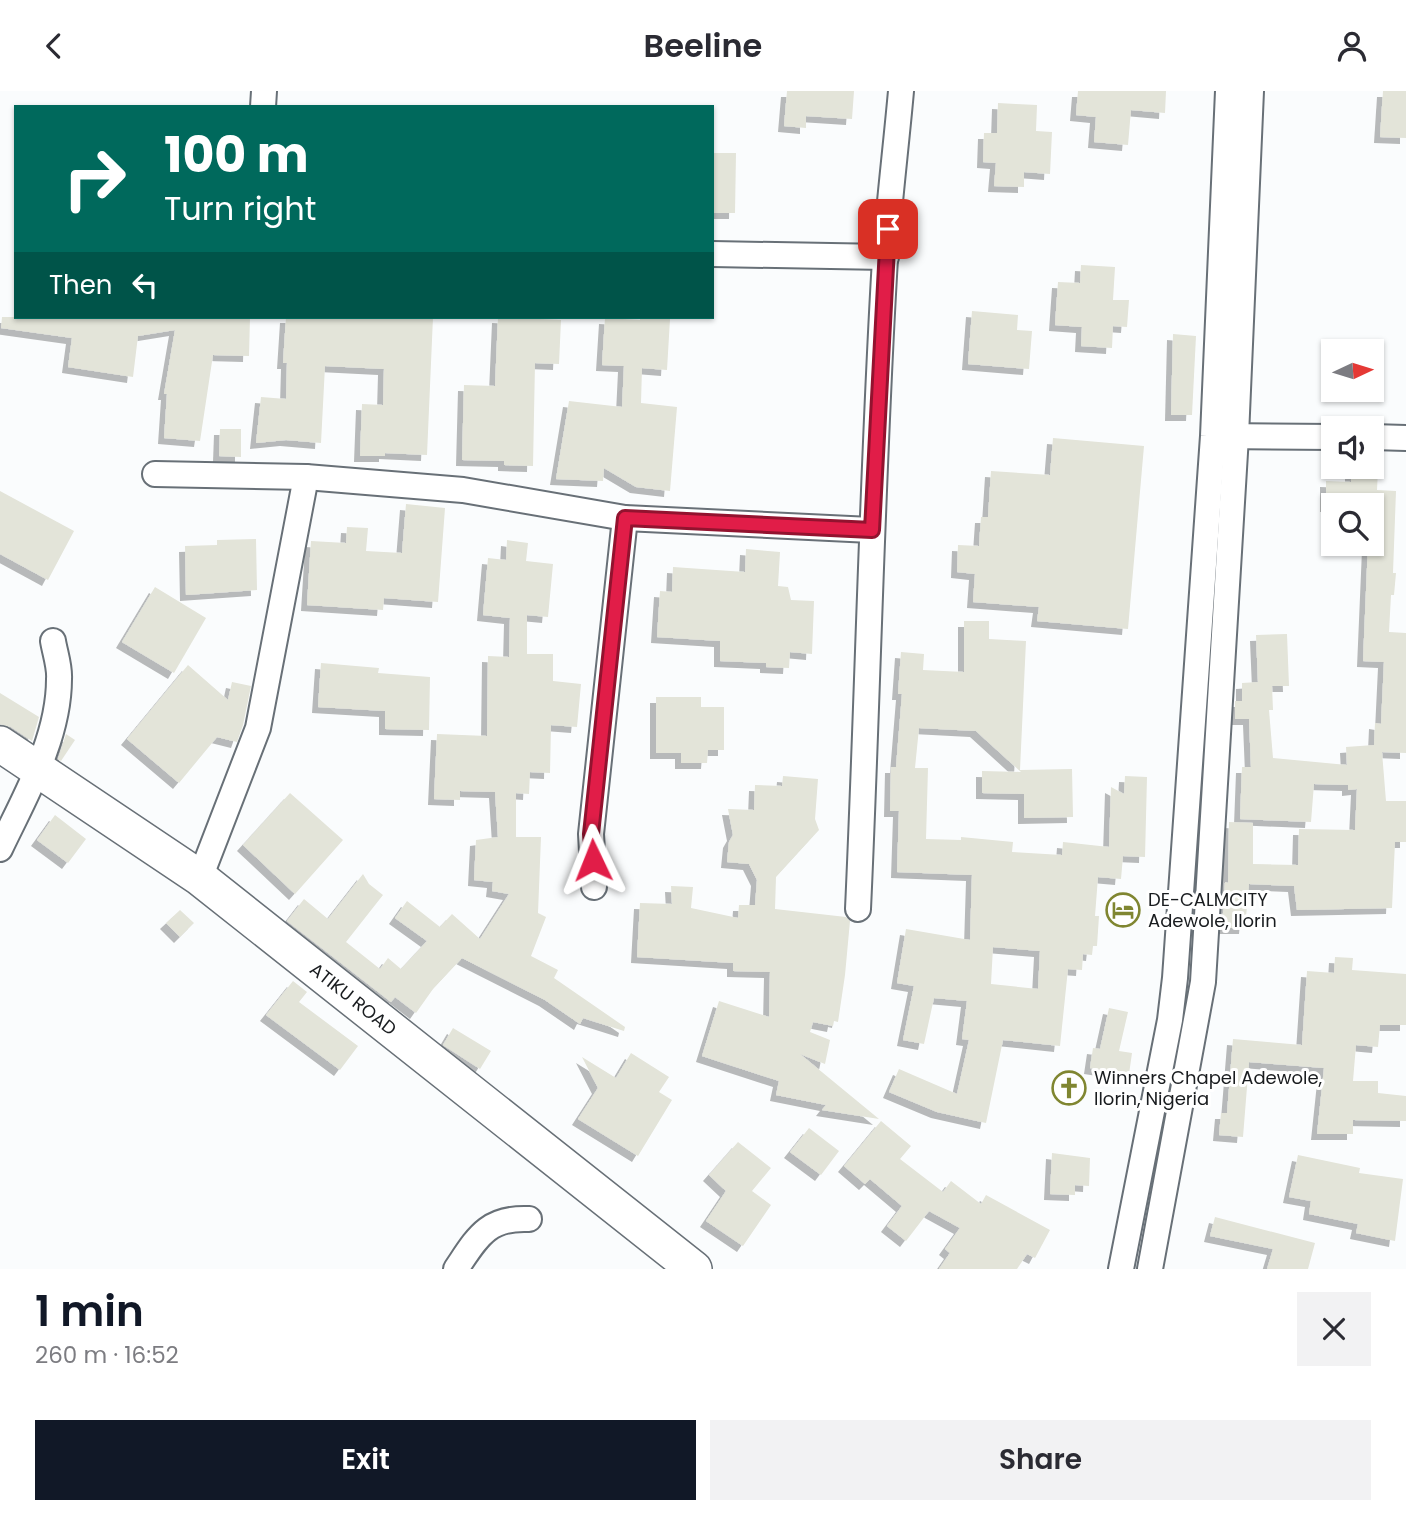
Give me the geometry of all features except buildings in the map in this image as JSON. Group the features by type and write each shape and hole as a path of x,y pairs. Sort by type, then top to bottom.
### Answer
{"street":[{"path":"858,909 868,698 872,530 886,257 901,91"},
{"path":"1150,1269 1203,982 1224,436 1228,91"},
{"path":"1121,1269 1168,1034 1175,978 1224,436 1251,91"},
{"path":"714,254 886,257"},
{"path":"1224,436 1321,437"},
{"path":"1384,437 1406,438"},
{"path":"155,474 306,477 463,490 625,518 872,530"},
{"path":"200,878 258,728 306,477"},
{"path":"594,887 591,834 625,518"},
{"path":"0,849 38,769 55,716 60,677 52,641"},
{"name":"ATIKU ROAD","path":"0,744 200,878 694,1269"},
{"path":"456,1269 478,1236 488,1227 529,1219"}],"place":[{"name":"DE-CALMCITY Adewole, Ilorin","path":"1123,910"},
{"name":"Winners Chapel Adewole, Ilorin, Nigeria","path":"1069,1088"}],"route":[{"path":"593,860 591,834 625,518 872,530 888,229"}]}
